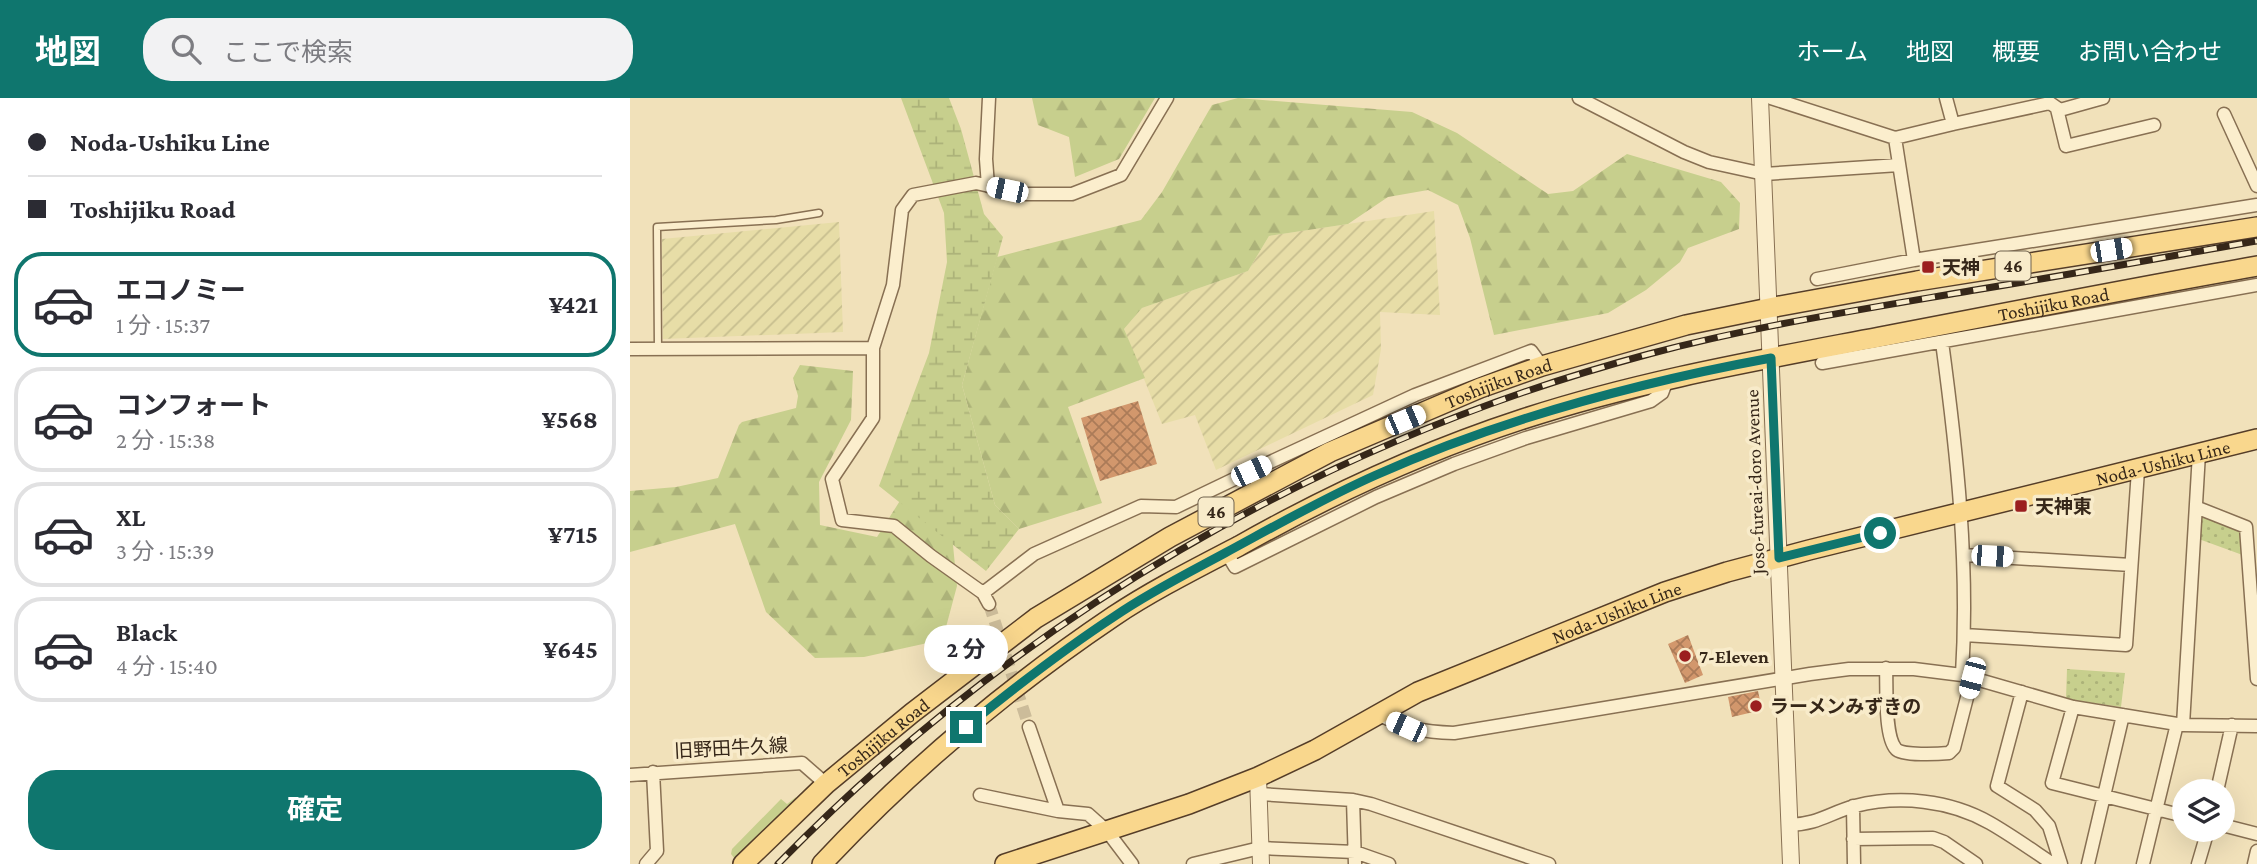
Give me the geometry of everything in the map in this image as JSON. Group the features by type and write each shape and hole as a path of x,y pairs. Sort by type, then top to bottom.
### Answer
{"main road":[{"name":"Toshijiku Road","path":"743,864 826,783 1036,618 1170,537 1330,452 1480,388 1542,366 1686,325 1877,288 2257,227"},
{"name":"Toshijiku Road","path":"822,864 948,741 1002,697 1116,615 1226,552 1364,480 1442,448 1596,396 1771,358 1906,340 2062,311 2257,266"},
{"name":"Noda-Ushiku Line","path":"1005,864 1189,804 1258,786 1315,750 1418,692 1665,592 1779,558 2257,439"},
{"path":"834,864 844,841"}],"street":[{"path":"988,186 986,159 989,98"},
{"path":"1167,98 1121,175 1072,194 1026,194 976,183 913,195 902,210 893,285 873,348 873,418 832,479 842,520 894,526 986,598 1034,554 1141,506 1177,507 1415,395 1531,351 1542,366"},
{"path":"1579,98 1684,152 1709,162 1764,174 1899,165"},
{"name":"Joso-fureai-doro Avenue","path":"1760,98 1791,864"},
{"path":"1770,98 1895,138 2050,103 2060,110 2103,98"},
{"path":"1946,98 1953,124"},
{"path":"2057,108 2066,146 2154,125"},
{"path":"2224,114 2257,186"},
{"path":"1895,138 1914,260"},
{"path":"1817,279 1914,260 2257,205"},
{"path":"1874,268 1877,288"},
{"path":"1822,363 1906,340 1942,342 2062,311 2257,285"},
{"path":"1886,668 1889,727 1895,748 1903,754 1949,753 1954,748 1967,676 1961,513 1942,342"},
{"path":"630,349 873,348"},
{"path":"2143,864 2180,724 2198,508 2199,453"},
{"path":"1965,635 2126,645 2138,470"},
{"path":"1251,471 1259,489"},
{"path":"2198,508 2246,527 2257,679"},
{"path":"1964,555 2131,565"},
{"path":"1377,714 1406,727 1426,732 1454,733 1849,669 1886,668 1967,676 2073,707 2180,724 2257,726"},
{"path":"2022,692 1997,786 2035,810 2049,826 2061,864"},
{"path":"2073,707 2052,783 2172,813"},
{"path":"2088,864 2123,715"},
{"path":"2220,779 2232,725"},
{"path":"1029,727 1058,811"},
{"name":"旧野田牛久線","path":"630,775 802,763 826,783"},
{"path":"646,864 657,851 653,772"},
{"path":"1261,856 1258,786 1371,804 1549,864"},
{"path":"980,795 1058,811 1088,814 1107,831 1132,864"},
{"path":"1353,800 1355,858"},
{"path":"1789,825 1806,824 1853,806 1883,801 1916,800 1945,806 1988,822 2053,864"},
{"path":"1853,806 1854,864"},
{"path":"2235,828 2257,834"},
{"path":"1853,839 1933,838 1944,842 1976,864"},
{"path":"2198,864 2204,842"},
{"path":"2254,864 2257,851"},
{"path":"1193,864 1261,856 1355,858 1389,864"}],"lane":[{"path":"658,349 657,227 776,220 819,213"}],"shaded area":[{"path":"1434,211 1440,315 1380,312 1381,349 1373,395 1216,470 1195,415 1162,424 1124,329 1142,308 1248,271 1269,236"},
{"path":"839,222 843,332 663,339 662,239"}],"green space":[{"path":"901,98 949,98 961,129 984,214 1003,237 962,385 995,505 1019,529 986,571 879,486 929,353 947,262 944,213"},
{"path":"1032,98 1155,98 1119,159 1075,177 1069,137 1038,125"},
{"path":"1238,98 1412,112 1457,133 1548,194 1573,191 1627,154 1721,182 1740,203 1739,229 1688,248 1680,262 1646,290 1608,313 1494,335 1470,238 1458,205 1428,190 1388,197 1348,224 1269,236 1248,271 1142,308 1124,329 1145,378 1068,407 1102,503 1019,529 995,505 962,385 997,257 1141,220 1162,192 1212,105"},
{"path":"800,365 853,371 851,420 819,482 820,525 877,537 903,496 949,504 957,586 946,627 932,642 864,657 815,658 766,612 735,524 630,552 630,491 676,487 718,478 742,422 796,408 798,396 793,378"},
{"path":"2198,508 2243,526 2248,557 2196,538"},
{"path":"2067,669 2125,673 2121,707 2066,699"},
{"path":"796,797 795,803 738,863 731,854 732,849 781,799 787,804"}],"building":[{"path":"1138,401 1157,464 1100,481 1081,418"},
{"name":"7-Eleven","path":"1688,635 1703,675 1685,683 1668,644"},
{"path":"1758,691 1762,710 1732,717 1728,697"}],"tunnel":[{"path":"989,604 1029,727"}],"railway":[{"path":"778,864 870,776 968,694 1071,619 1179,551 1292,490 1408,436 1527,391 1649,354 1731,334 2257,241"}],"place":[{"name":"天神","path":"1928,267"},
{"name":"天神東","path":"2021,506"},
{"name":"7-Eleven","path":"1685,656"},
{"name":"ラーメンみずきの","path":"1756,706"}],"route":[{"path":"966,727 1002,697 1116,615 1307,508 1376,475 1442,448 1596,396 1727,366 1771,358 1779,558 1880,533"}]}
